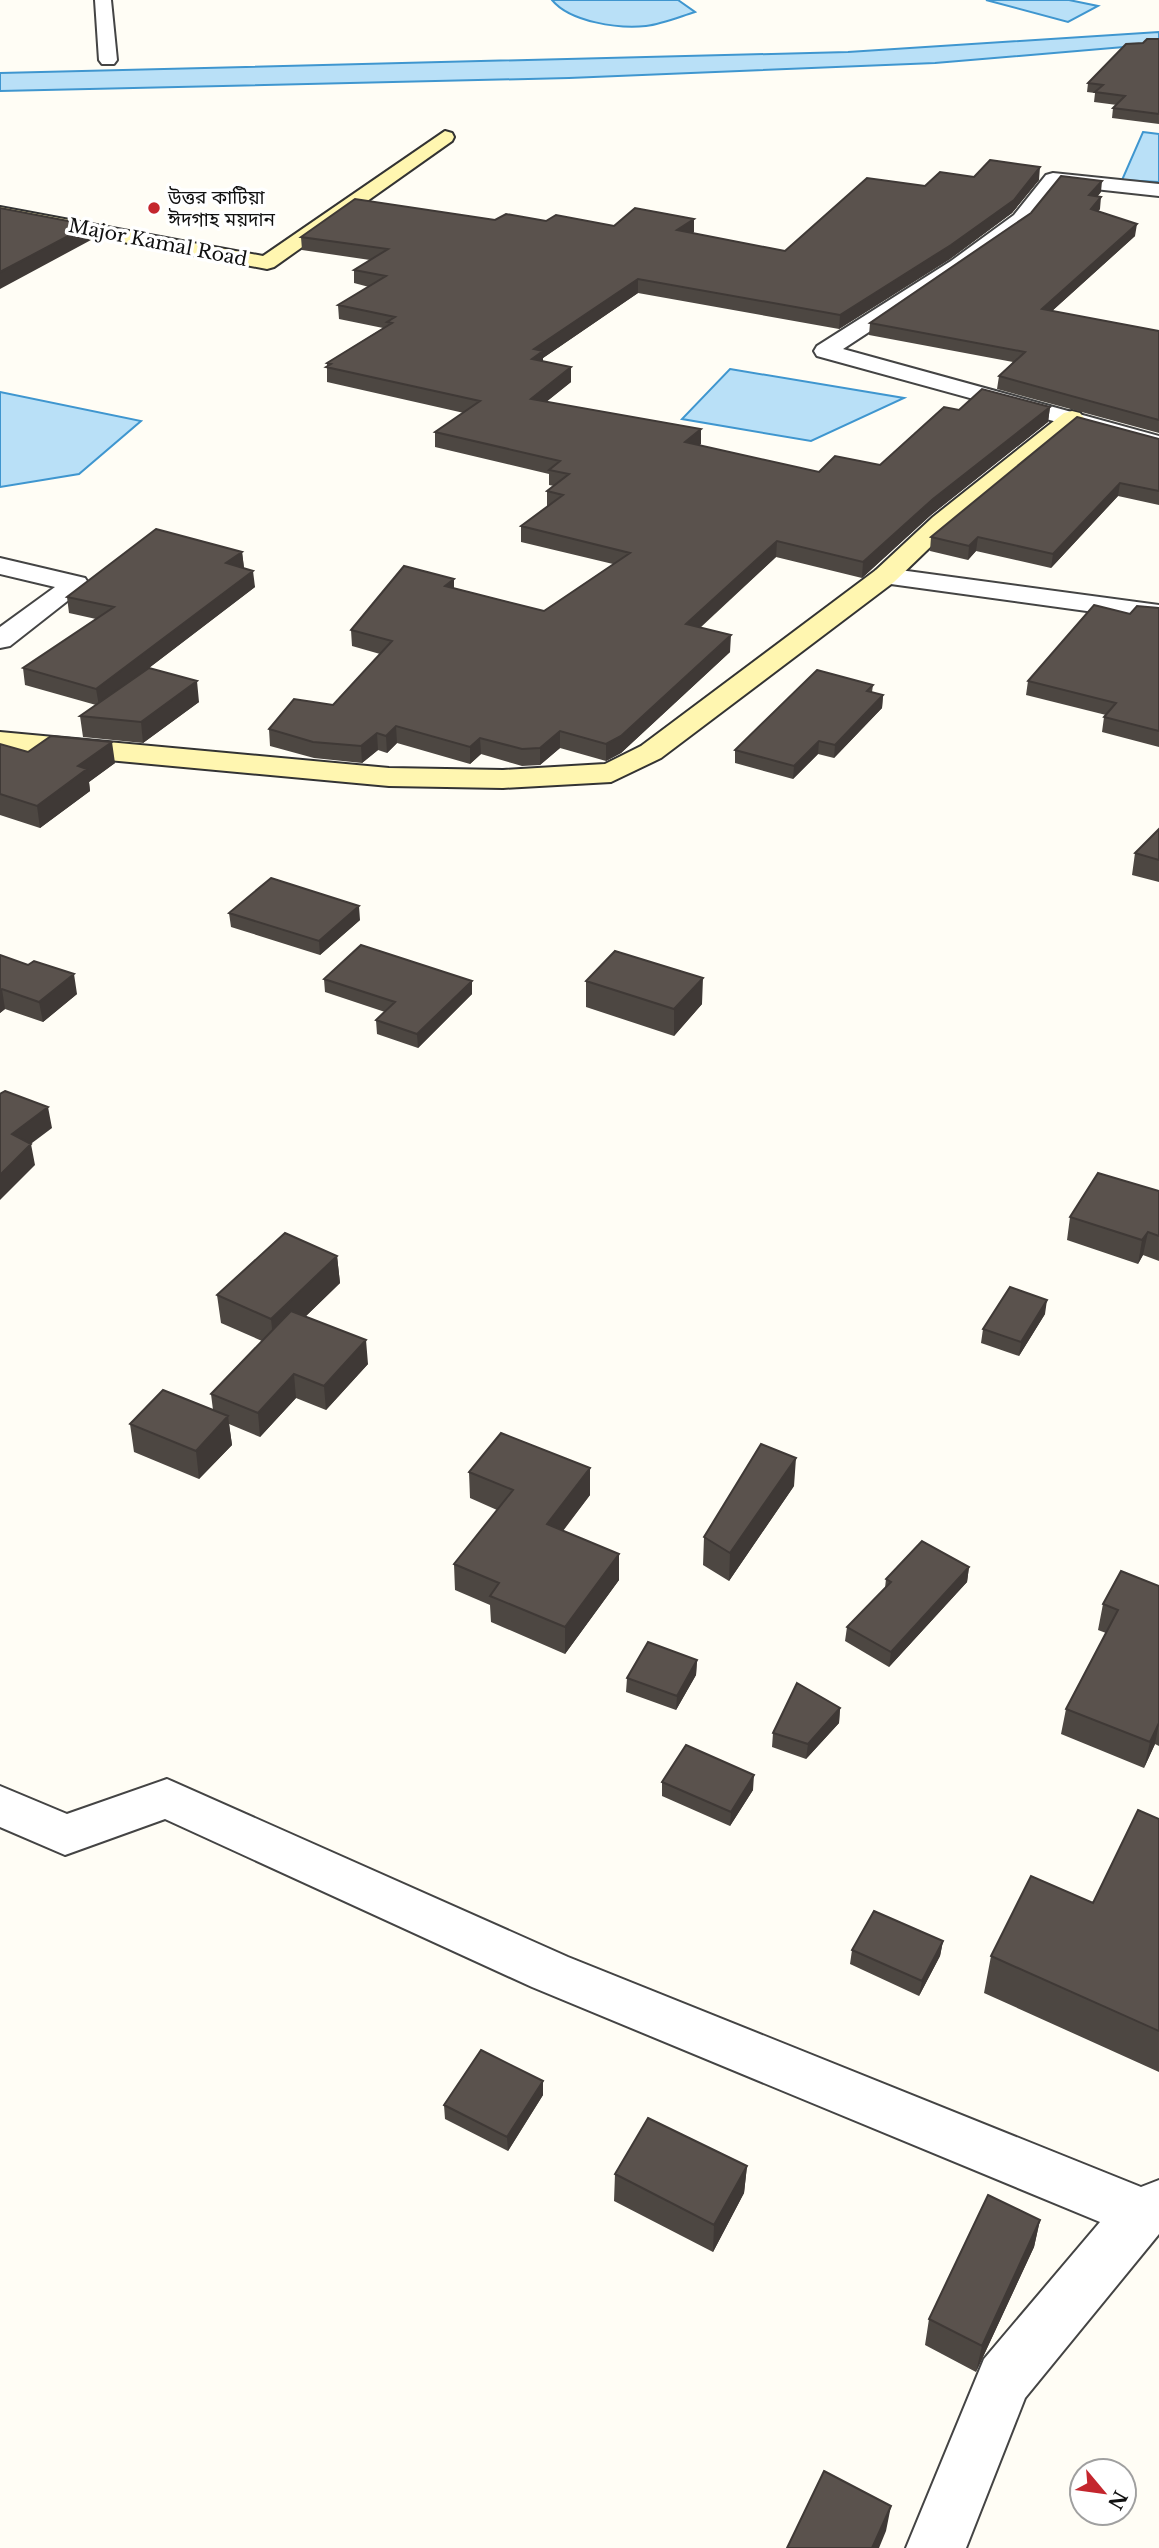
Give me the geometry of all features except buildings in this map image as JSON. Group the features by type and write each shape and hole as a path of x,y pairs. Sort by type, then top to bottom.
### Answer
{"street":[{"path":"103,0 108,60"},
{"name":"Major Kamal Road","path":"0,213 125,235 191,251 267,263 445,137"},
{"path":"1159,190 1053,179 1021,219 958,265 825,351 1159,443"},
{"path":"0,741 138,756 389,777 503,779 611,773 651,752 885,576 942,522 1072,418"},
{"path":"0,566 76,584 0,640"},
{"path":"885,576 1159,613"},
{"path":"0,1805 65,1835 167,1798 550,1972 1150,2209 1004,2379 936,2548"}],"water":[{"path":"552,0 678,0 695,12 652,25 609,25 570,14"},
{"path":"986,0 1069,0 1098,6 1068,22"},
{"path":"1159,32 1159,44 935,63 569,78 0,91 0,73 848,52"},
{"path":"1143,132 1159,134 1159,182 1122,180"},
{"path":"730,369 904,398 811,441 682,419"},
{"path":"0,392 141,421 79,474 0,487"}],"place":[{"name":"উত্তর কাটিয়া ঈদগাহ ময়দান","path":"154,208"}]}
